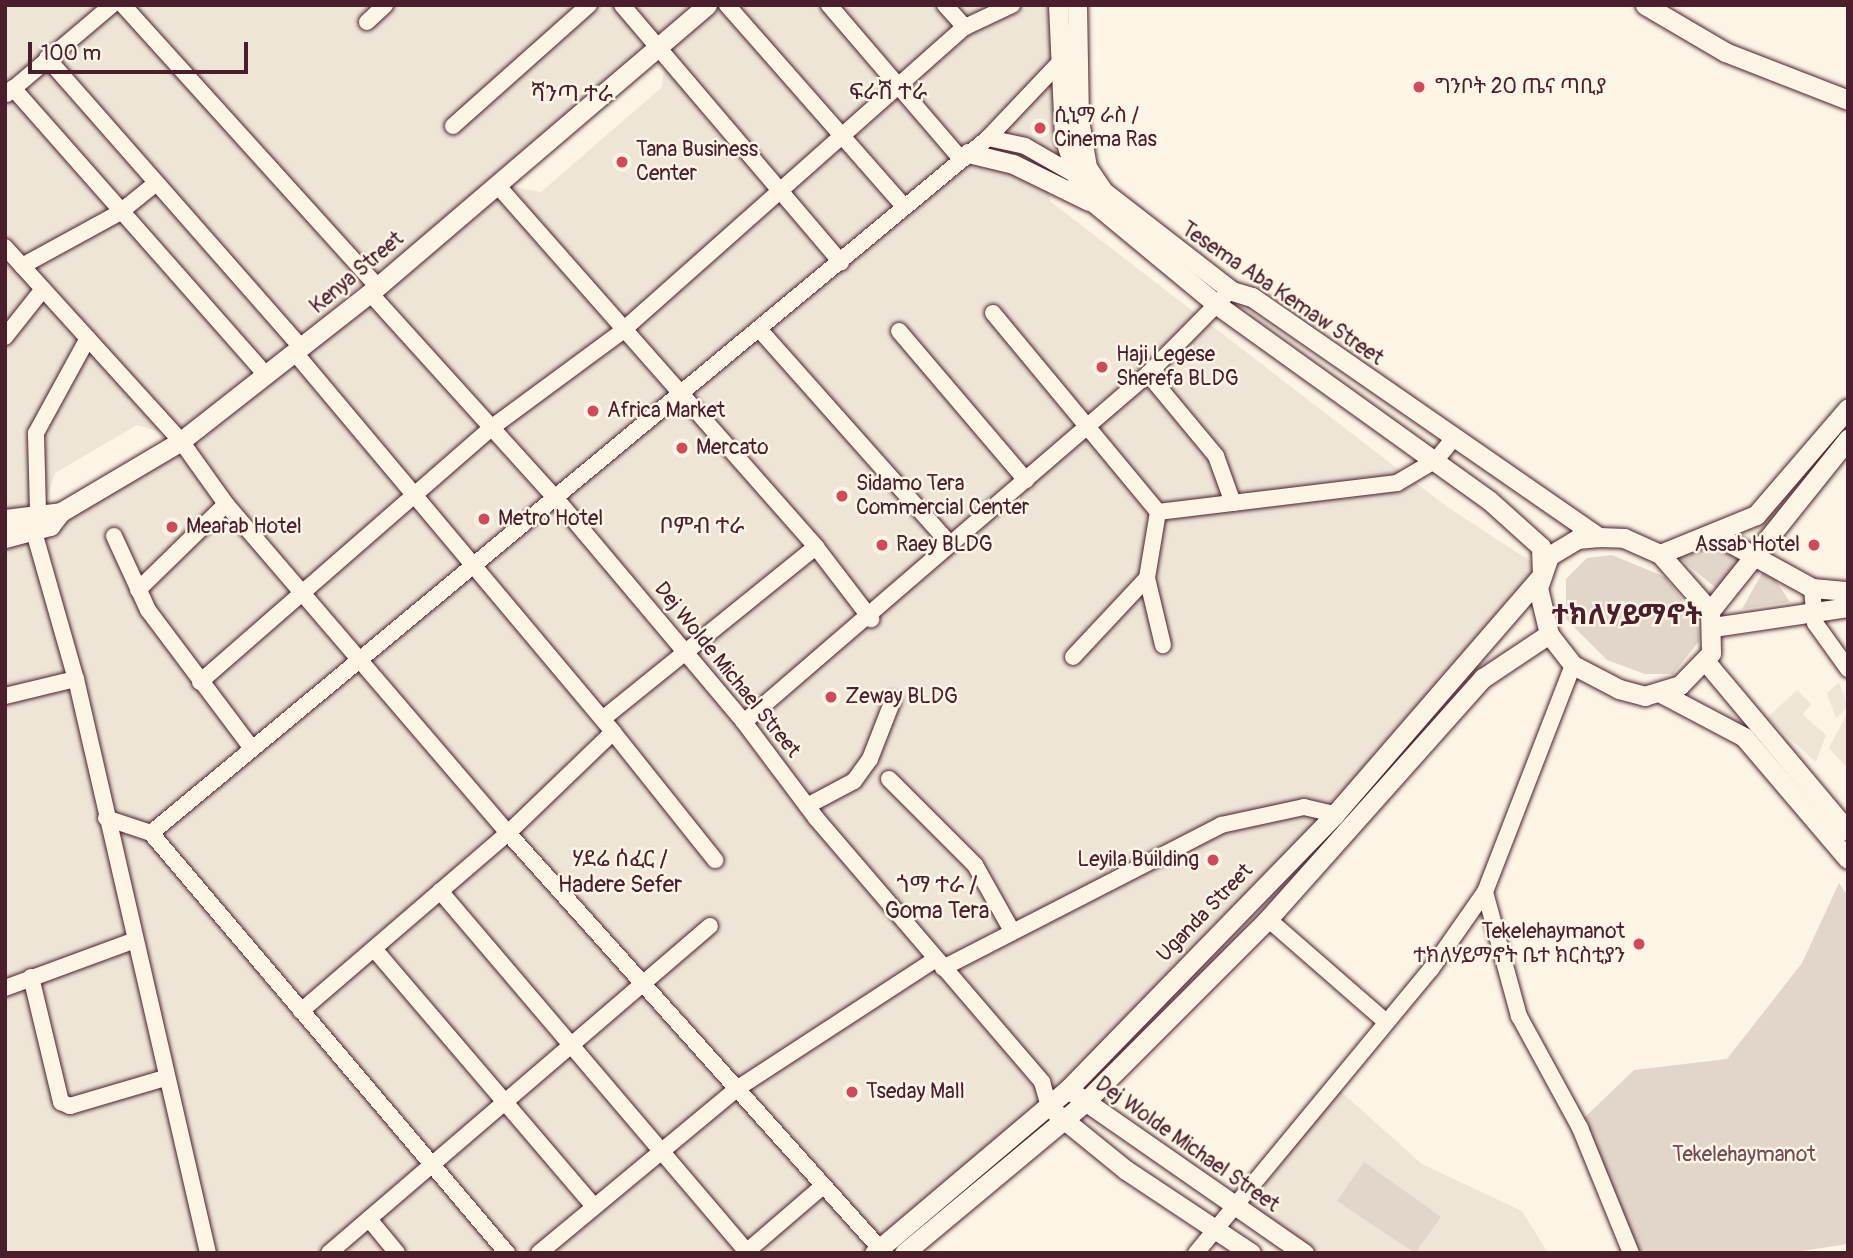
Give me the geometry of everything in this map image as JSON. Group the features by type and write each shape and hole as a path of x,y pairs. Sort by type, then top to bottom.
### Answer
{"main road":[{"name":"Kenya Street","path":"34,532 56,522 61,512 181,441 299,351 498,186 707,5"},
{"name":"Tesema Aba Kemaw Street","path":"1058,5 1059,62 1082,176 1090,201 1216,304 1436,460 1541,547 1541,574"},
{"name":"Tesema Aba Kemaw Street","path":"1077,5 1082,176 1122,210 1232,291 1252,297 1453,439 1599,537"},
{"path":"1645,5 1725,52 1848,100"},
{"path":"964,156 1013,164 1090,201"},
{"path":"1660,554 1716,535 1771,501 1848,408"},
{"path":"1845,843 1706,662 1712,619 1756,554 1848,439"},
{"path":"5,519 38,511 61,512"},
{"path":"5,538 34,532"},
{"path":"1716,535 1756,554 1811,598 1848,607"},
{"path":"1712,619 1660,554 1624,538 1599,537 1564,545 1541,574 1549,634 1573,665 1619,689 1661,693 1744,737 1845,843"},
{"name":"Uganda Street","path":"879,1251 1069,1088 1335,814 1541,574"},
{"path":"1712,619 1848,591"},
{"path":"904,1253 1084,1103 1268,919 1483,678 1549,634"},
{"path":"1661,693 1706,662"},
{"name":"Dej Wolde Michael Street","path":"1069,1088 1084,1103 1304,1253"},
{"name":"Dej Wolde Michael Street","path":"1049,1106 1064,1121 1251,1253"}],"street":[{"path":"112,5 9,92 267,376"},
{"name":"Dej Wolde Michael Street","path":"123,5 374,290 491,428 558,501 684,650 744,722 807,806 1042,1082 1049,1106"},
{"path":"367,22 385,5"},
{"path":"453,126 589,5"},
{"path":"622,5 776,191 841,262"},
{"path":"727,5 840,139 903,205"},
{"path":"829,5 897,89 964,156"},
{"path":"945,5 965,27"},
{"path":"200,682 491,428 621,332 776,191 840,139 965,27 1012,5"},
{"path":"47,58 299,351 471,564 605,716 613,732 715,860"},
{"path":"151,833 471,564 558,501 682,398 759,329 841,262 903,205 988,138 1059,62"},
{"path":"988,138 1025,146 1082,176"},
{"path":"22,266 119,213 154,185"},
{"path":"498,186 621,332 816,547 870,619"},
{"path":"6,250 181,441 226,504 360,657 508,833 645,983 879,1251"},
{"path":"5,337 43,289"},
{"path":"744,722 870,619 950,544 1148,374 1232,291"},
{"path":"993,313 1158,512 1147,579 1163,645"},
{"path":"759,329 950,544"},
{"path":"899,331 1027,480"},
{"path":"38,511 36,433 88,338"},
{"path":"1148,374 1216,456 1233,503"},
{"path":"1158,512 1397,484 1436,460 1453,439"},
{"path":"138,590 226,504"},
{"path":"34,532 76,679 133,940 208,1253"},
{"path":"114,536 138,590 200,682 251,747"},
{"path":"605,716 684,650 816,547"},
{"path":"1073,657 1147,579"},
{"path":"1811,598 1835,658 1848,669"},
{"path":"1196,1253 1218,1232 1485,892 1573,665"},
{"path":"5,696 76,679"},
{"path":"807,806 844,788 863,770 893,700"},
{"path":"301,1011 508,833 613,732"},
{"path":"890,779 975,864 1012,931"},
{"path":"539,1253 592,1204 738,1088 940,964 1012,931 1221,825 1304,807 1335,814"},
{"path":"106,818 151,833 507,1253"},
{"path":"440,891 746,1252 823,1186"},
{"path":"1485,892 1519,1016 1580,1128 1631,1253"},
{"path":"1268,919 1385,1021"},
{"path":"329,1253 710,926"},
{"path":"5,988 133,940"},
{"path":"375,950 592,1204"},
{"path":"31,977 61,1102 70,1106 165,1079"},
{"name":"Dej Wolde Michael Street","path":"1042,1082 1069,1088"},
{"path":"369,1219 397,1253"}],"shaded area":[{"path":"5,5 1056,5 1058,138 1050,201 1446,506 1535,564 1531,581 1330,810 1071,1081 866,1253 5,1253 5,533 40,524 193,443 379,290 364,282 201,425 193,442 137,425 55,473 39,521 5,529","holes":["667,44 662,87 541,192 506,185"]},
{"path":"1839,682 1848,707 1836,718 1827,693"},
{"path":"1797,690 1811,704 1803,715 1826,735 1816,762 1767,718"},
{"path":"1848,712 1848,769 1829,748"},
{"path":"1338,1089 1422,1164 1522,1211 1548,1253 1315,1253 1248,1207"}],"green space":[{"path":"1716,541 1751,557 1723,594 1676,555"},
{"path":"1612,555 1665,577 1698,621 1699,641 1673,674 1645,674 1607,660 1566,619 1566,579 1587,558"},
{"path":"1766,566 1790,602 1742,609"},
{"name":"Tekelehaymanot","path":"1839,883 1848,896 1848,1244 1789,1253 1640,1253 1583,1119 1634,1070 1727,1059 1802,963"},
{"path":"1364,1162 1441,1217 1415,1253 1337,1201"}],"place":[{"name":"ግንቦት 20 ጤና ጣቢያ","path":"1419,87"},
{"name":"ሲኒማ ራስ / Cinema Ras","path":"1040,128"},
{"name":"Tana Business Center","path":"622,162"},
{"name":"Haji Legese Sherefa BLDG","path":"1102,367"},
{"name":"Africa Market","path":"593,411"},
{"name":"Mercato","path":"682,448"},
{"name":"Sidamo Tera Commercial Center","path":"842,496"},
{"name":"Metro Hotel","path":"484,519"},
{"name":"Mearab Hotel","path":"172,527"},
{"name":"Raey BLDG","path":"882,545"},
{"name":"Assab Hotel","path":"1814,545"},
{"name":"Zeway BLDG","path":"831,697"},
{"name":"Leyila Building","path":"1213,860"},
{"name":"Tekelehaymanot ተክለሃይማኖት ቤተ ክርስቲያን","path":"1639,944"},
{"name":"Tseday Mall","path":"852,1092"}],"district":[{"name":"ፍራሽ ተራ","path":"888,92"},
{"name":"ሻንጣ ተራ","path":"572,94"},
{"name":"ቦምብ ተራ","path":"702,526"},
{"name":"ተክለሃይማኖት","path":"1627,616"},
{"name":"ሃደሬ ሰፈር / Hadere Sefer","path":"620,872"},
{"name":"ጎማ ተራ / Goma Tera","path":"937,898"}]}
